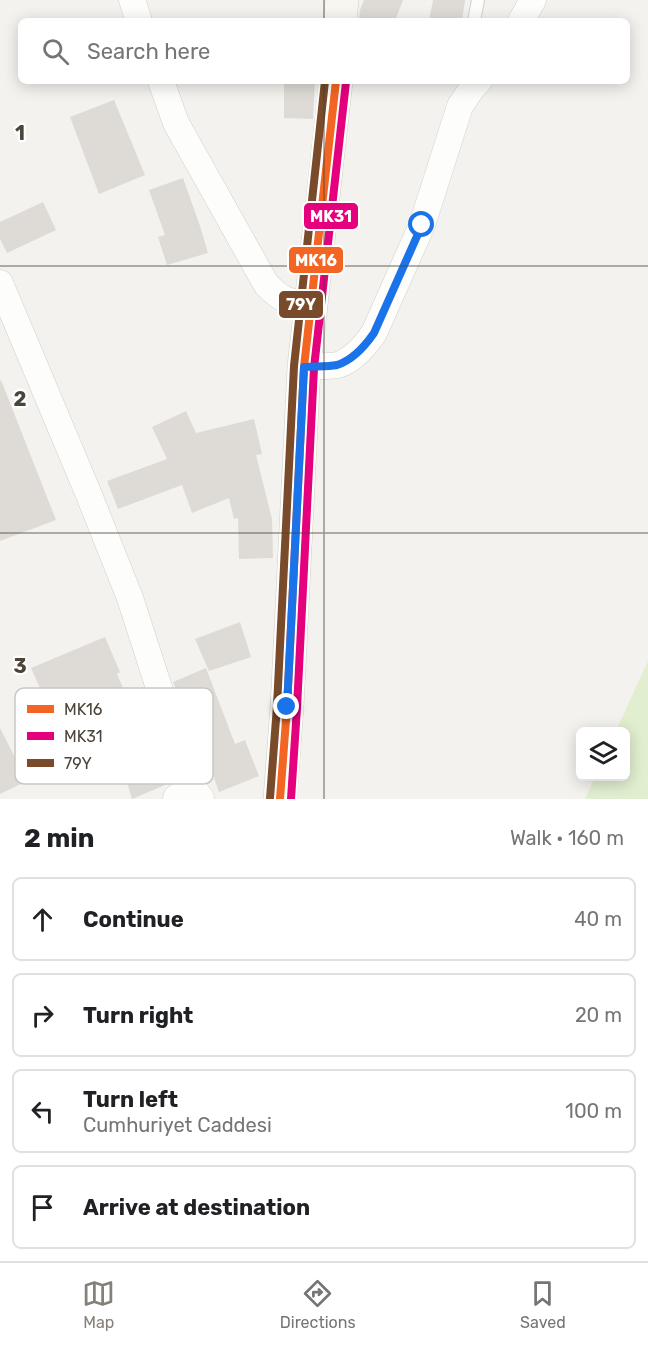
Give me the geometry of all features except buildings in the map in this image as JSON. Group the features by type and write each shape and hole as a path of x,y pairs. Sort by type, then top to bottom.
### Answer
{"main road":[{"path":"340,18 342,0"},
{"path":"280,799 287,707 304,367 336,84"}],"street":[{"path":"132,0 138,18"},
{"path":"523,18 533,0"},
{"path":"162,84 176,123 266,284 277,296 291,302 311,305"},
{"path":"304,367 337,365 364,346 374,333 422,225 460,106 476,84"},
{"path":"0,283 130,598 157,688"}],"lane":[{"path":"475,18 478,0"}],"green space":[{"path":"648,661 648,799 585,799 593,781 630,781 630,727 618,727"}],"transit line":[{"name":"79Y","path":"270,798 277,706 294,366 325,84"},
{"name":"MK16","path":"280,799 287,707 304,367 336,84"},
{"name":"MK31","path":"291,799 314,368 346,84"}],"route":[{"path":"287,707 304,367 337,365 364,346 374,333 422,225"}]}
